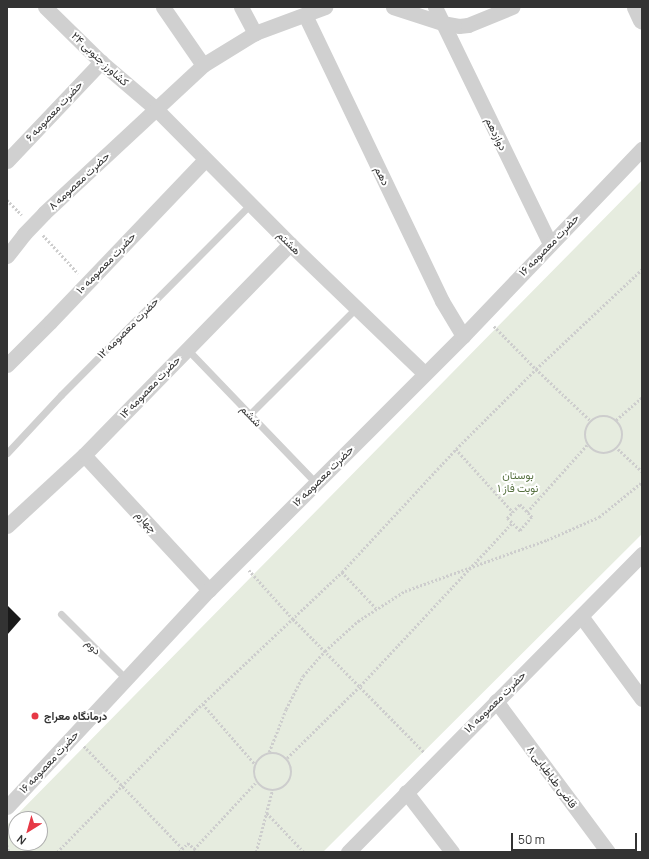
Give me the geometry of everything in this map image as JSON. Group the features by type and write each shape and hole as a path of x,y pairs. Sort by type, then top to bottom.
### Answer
{"street":[{"name":"کشاورز جنوبی ۲۴","path":"45,7 101,62 156,110"},
{"path":"163,7 203,65"},
{"path":"241,7 255,33"},
{"name":"حضرت معصومه ۸","path":"7,256 33,225 203,65 255,33 325,7"},
{"path":"393,7 453,26 465,26 512,7"},
{"name":"دوازدهم","path":"435,7 550,244"},
{"path":"636,7 642,20"},
{"name":"دهم","path":"305,15 442,301 463,336"},
{"name":"حضرت معصومه ۶","path":"7,161 101,62"},
{"name":"هشتم","path":"156,110 204,160 425,374"},
{"name":"حضرت معصومه ۱۶","path":"7,807 209,590 463,336 642,149"},
{"name":"حضرت معصومه ۱۰","path":"7,365 204,160"},
{"name":"حضرت معصومه ۱۴","path":"7,526 84,455 290,244"},
{"name":"چهارم","path":"84,455 209,590"},
{"name":"حضرت معصومه ۱۸","path":"348,852 642,554"},
{"path":"580,616 642,699"},
{"name":"قاضی طباطبایی ۸","path":"496,701 608,852"},
{"path":"406,792 452,852"}],"lane":[{"name":"حضرت معصومه ۱۲","path":"7,453 61,395 251,204"},
{"path":"250,414 356,308"},
{"name":"ششم","path":"187,349 316,483"},
{"name":"دوم","path":"61,614 126,680"}],"path":[{"path":"7,200 33,225 87,283"},
{"path":"57,852 203,704 342,572 456,449 536,369 642,269"},
{"path":"483,314 536,369 591,421"},
{"path":"616,420 642,397"},
{"path":"603,416 616,420 622,429 623,434 623,440 618,449 607,454 596,453 587,445 585,432 591,421 603,416"},
{"path":"528,512 587,445"},
{"path":"456,449 512,512"},
{"path":"618,449 642,472"},
{"path":"269,752 286,709 303,676 325,651 358,621 405,591 547,540 599,517 642,482"},
{"path":"520,504 532,517 520,531 507,518 512,512 520,504"},
{"path":"287,758 360,686 512,523"},
{"path":"239,560 293,619 435,763"},
{"path":"342,572 377,609"},
{"path":"203,704 255,764"},
{"path":"73,736 183,848"},
{"path":"269,752 278,753 287,758 292,766 292,775 288,784 281,789 272,791 263,788 256,782 253,773 255,764 261,756 269,752"},
{"path":"194,849 256,782"},
{"path":"256,852 272,791"},
{"path":"267,813 304,852"},
{"path":"179,852 188,843 198,852"},
{"path":"7,845 9,852"}],"green space":[{"name":"بوستان نوبت فاز ۱","path":"642,180 642,534 323,852 7,852 8,824 8,851 48,851 48,811 21,811"}],"building":[{"path":"7,605 21,619 7,635"}],"place":[{"name":"درمانگاه معراج","path":"35,716"}]}
